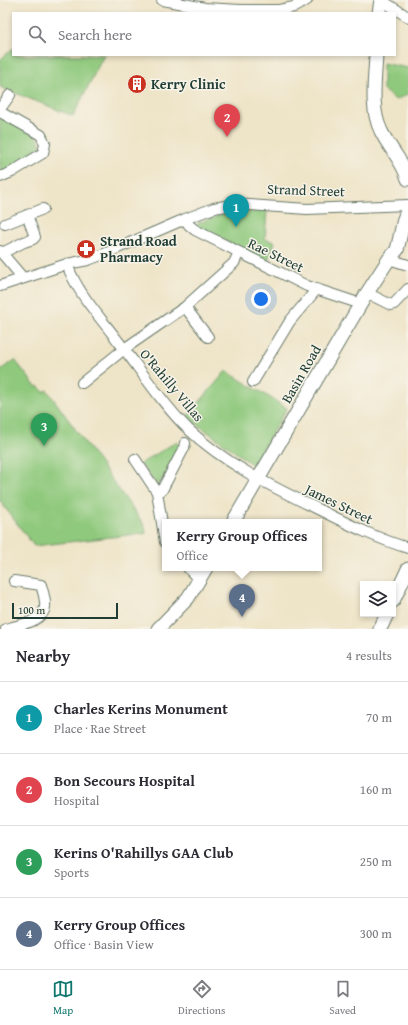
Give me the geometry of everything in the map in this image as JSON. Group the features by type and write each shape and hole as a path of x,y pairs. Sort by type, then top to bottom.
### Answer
{"main road":[{"path":"379,12 381,0"},
{"path":"376,56 374,104 377,120 380,130 401,162 408,179"},
{"name":"Basin Road","path":"235,519 367,294 389,259 397,250 408,208"},
{"path":"396,595 408,569"},
{"path":"158,629 188,598 204,571"},
{"path":"380,629 386,617"}],"street":[{"path":"162,0 221,10 279,10 294,7 306,0"},
{"path":"381,0 408,17"},
{"path":"0,177 12,172 43,153 45,144 41,135 0,111 10,95"},
{"name":"Strand Street","path":"0,286 67,264 88,260 206,210 231,205 262,205 307,209 408,208"},
{"path":"5,224 43,209"},
{"path":"24,278 1,252 35,237 27,215"},
{"name":"Rae Street","path":"185,219 195,230 316,290 367,294 391,305 394,304 408,289"},
{"name":"O'Rahilly Villas","path":"82,383 124,349 185,306 234,263 240,252"},
{"path":"389,259 408,265"},
{"name":"O'Rahilly Villas","path":"67,264 78,289 188,429 217,453 259,479"},
{"path":"253,382 290,321 316,290"},
{"path":"185,306 208,337"},
{"path":"157,492 162,490 184,448 185,443"},
{"path":"134,459 157,492 162,523"},
{"name":"James Street","path":"259,479 372,536 408,548"},
{"path":"191,571 198,579"},
{"path":"6,629 34,620 42,614 45,608 42,585 14,581"}],"green space":[{"path":"12,49 12,56 103,56 73,116 0,87 0,60"},
{"path":"383,63 408,68 408,94 396,100 383,90"},
{"path":"3,118 35,135 39,140 40,146 27,159 0,173 0,119"},
{"path":"267,210 265,239 275,242 267,263 198,226 198,223 220,215"},
{"path":"15,360 36,387 38,386 44,392 47,390 145,526 146,533 34,546 0,501 0,370"},
{"path":"226,371 287,408 253,465 187,417"},
{"path":"176,442 181,448 158,486 140,464"}],"place":[{"name":"Kerry Clinic","path":"137,84"},
{"name":"Bon Secours Hospital","path":"227,137"},
{"name":"Charles Kerins Monument","path":"236,227"},
{"name":"Strand Road Pharmacy","path":"86,249"},
{"name":"Kerins O'Rahillys GAA Club","path":"44,446"},
{"name":"Kerry Group Offices","path":"242,617"}]}
